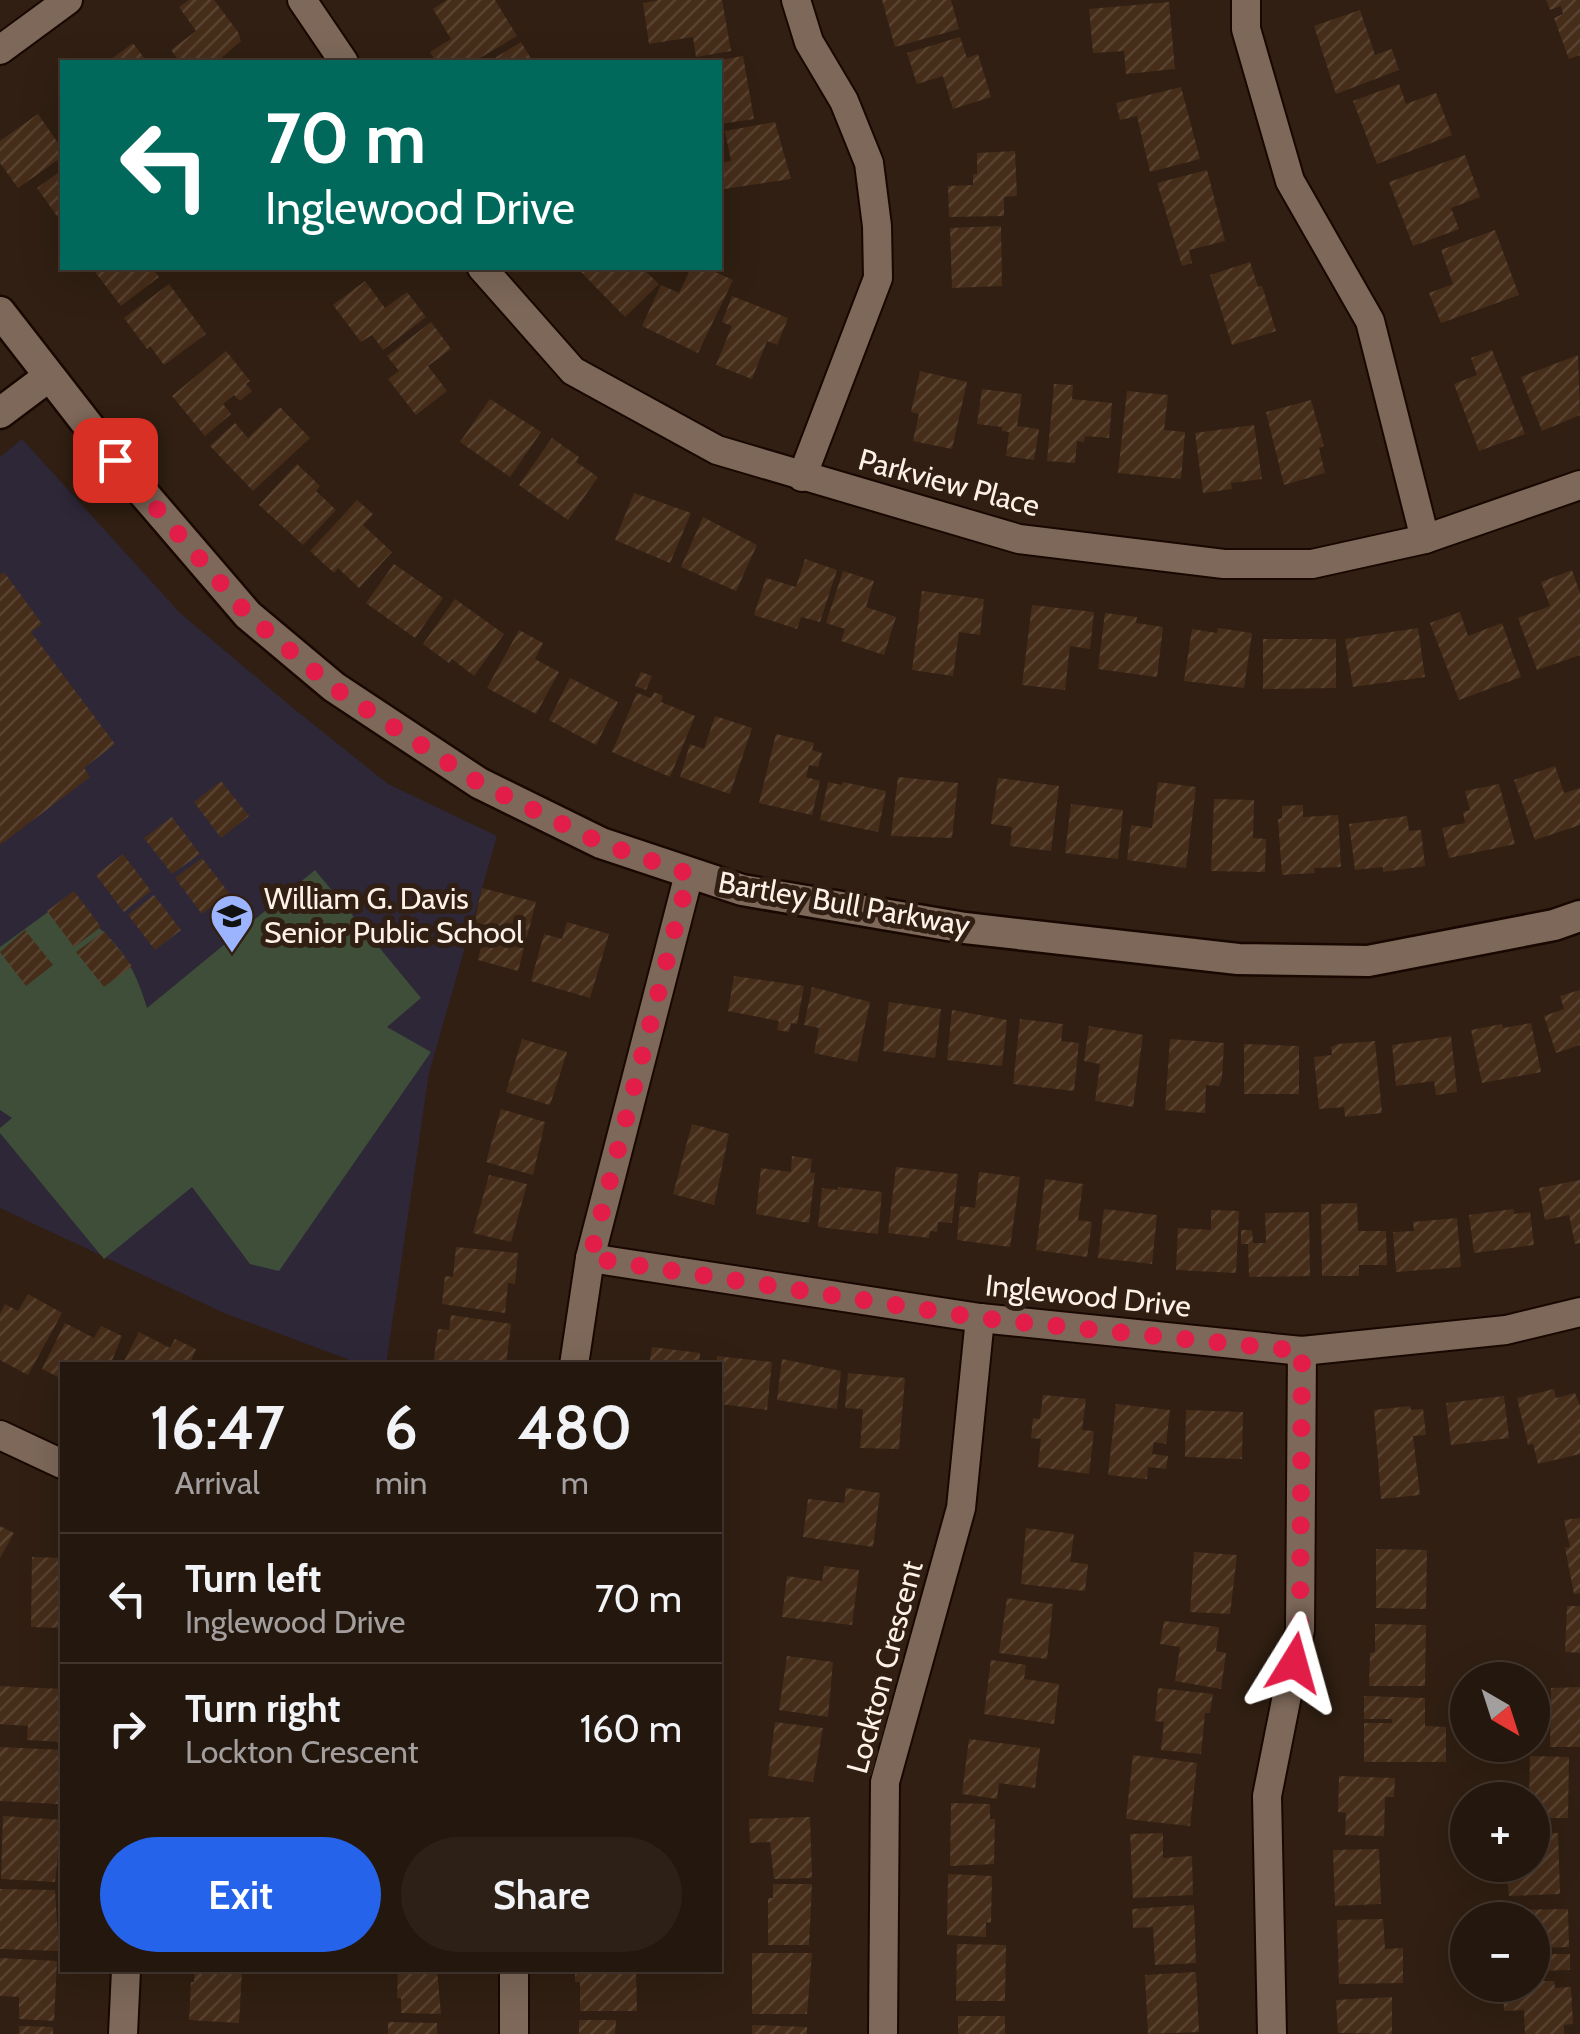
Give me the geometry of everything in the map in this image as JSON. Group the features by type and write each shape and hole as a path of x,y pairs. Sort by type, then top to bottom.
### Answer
{"street":[{"path":"0,50 68,0"},
{"path":"302,0 343,60"},
{"path":"796,0 808,42 844,101 869,163 878,243 878,278 802,477"},
{"path":"1246,0 1246,30 1290,181 1370,321 1425,539"},
{"name":"Parkview Place","path":"484,270 574,372 717,450 1019,539 1224,564 1312,564 1425,539 1580,485"},
{"name":"Bartley Bull Parkway","path":"0,312 48,377 248,615 334,688 479,783 601,843 742,890 965,928 1238,959 1368,962 1554,926 1580,916"},
{"path":"0,413 48,377"},
{"path":"574,1362 590,1258 689,874"},
{"name":"Inglewood Drive","path":"590,1258 980,1318 1302,1351 1506,1330 1580,1312"},
{"name":"Lockton Crescent","path":"884,2034 885,1782 961,1508 980,1318"},
{"path":"1272,2034 1268,1796 1300,1630 1302,1351"},
{"path":"0,1435 60,1463"},
{"path":"124,2034 126,1972"},
{"path":"514,1972 514,2034"}],"shaded area":[{"name":"William G. Davis Senior Public School","path":"22,439 180,613 293,708 388,784 497,836 429,1073 386,1362 355,1362 224,1313 0,1208 0,457"}],"green space":[{"path":"315,870 421,998 387,1027 431,1052 279,1271 250,1264 192,1187 104,1259 0,1133 0,1128 12,1118 0,1110 0,947 63,901 93,922 126,958 147,1008"}],"building":[{"path":"189,0 214,0 241,41 219,60 178,60 171,50 196,31 179,7"},
{"path":"447,0 495,0 517,36 476,60 435,60 430,52 451,39 433,9"},
{"path":"722,0 731,51 696,57 693,37 649,44 643,3"},
{"path":"882,0 951,0 959,29 895,47"},
{"path":"1546,0 1580,0 1580,55 1569,59 1554,18 1563,14 1561,6 1550,10"},
{"path":"1169,2 1175,69 1126,74 1124,51 1093,53 1089,9"},
{"path":"1360,10 1375,55 1392,49 1399,70 1336,94 1314,26"},
{"path":"960,37 967,58 978,54 991,97 953,109 943,76 917,84 907,53"},
{"path":"521,42 532,60 491,60"},
{"path":"133,43 146,60 110,60"},
{"path":"743,56 754,119 722,124 720,60"},
{"path":"1399,84 1406,104 1436,93 1452,135 1377,164 1353,101"},
{"path":"1181,87 1200,159 1150,172 1137,116 1120,120 1116,103"},
{"path":"38,114 60,146 60,158 18,188 0,163 0,141"},
{"path":"775,122 791,179 724,189 722,163 731,161 725,131"},
{"path":"1015,151 1017,196 1004,197 1004,216 949,217 948,186 973,185 977,153"},
{"path":"1465,155 1480,197 1451,208 1459,229 1413,246 1389,182"},
{"path":"1207,170 1225,241 1189,250 1192,263 1182,266 1157,183"},
{"path":"60,171 60,220 37,188"},
{"path":"1001,226 1002,286 952,288 950,228"},
{"path":"1495,230 1519,295 1441,323 1429,293 1453,284 1441,250"},
{"path":"1250,262 1276,331 1232,345 1210,275"},
{"path":"94,270 154,270 159,277 121,306"},
{"path":"644,270 659,284 625,317 581,272"},
{"path":"690,270 710,270 733,280 698,353 642,326 661,285 679,293"},
{"path":"365,281 385,308 407,292 426,317 383,350 372,335 361,342 333,305"},
{"path":"169,284 206,334 164,365 124,318"},
{"path":"732,296 788,318 777,345 767,341 752,379 716,365 732,326 722,322"},
{"path":"431,322 451,349 428,366 447,391 416,415 388,379 399,371 387,356"},
{"path":"1492,350 1525,434 1479,451 1454,384 1477,375 1471,358"},
{"path":"226,351 250,381 246,384 252,391 240,401 234,395 223,404 231,414 205,436 172,396"},
{"path":"1578,355 1580,415 1542,431 1521,377"},
{"path":"920,371 967,382 952,449 913,441 919,414 911,412"},
{"path":"1054,384 1073,385 1072,399 1112,403 1109,438 1085,436 1084,442 1077,441 1075,463 1047,461"},
{"path":"982,389 1022,394 1017,426 1039,429 1034,460 1006,456 1009,432 1002,431 1002,427 977,424"},
{"path":"1127,391 1168,395 1164,430 1185,432 1181,479 1118,473"},
{"path":"490,399 541,432 510,477 460,442"},
{"path":"1311,400 1324,446 1319,448 1325,473 1284,485 1266,412"},
{"path":"280,407 310,438 253,491 210,446 235,423 248,438"},
{"path":"1254,425 1262,479 1231,483 1232,489 1203,493 1195,433"},
{"path":"552,438 598,477 568,520 519,485"},
{"path":"297,464 320,486 316,491 336,510 303,545 259,505"},
{"path":"634,493 691,513 670,563 615,540"},
{"path":"357,500 373,514 363,525 392,552 359,588 338,568 334,573 310,551"},
{"path":"703,517 757,545 736,591 681,567"},
{"path":"805,559 837,570 820,622 801,617 797,629 754,615 766,578 796,587"},
{"path":"394,564 443,598 415,638 366,603"},
{"path":"1572,570 1580,593 1580,655 1537,670 1518,618 1550,606 1541,582"},
{"path":"843,571 874,581 866,607 896,617 884,655 841,641 845,629 826,623"},
{"path":"4,572 42,624 31,632 115,744 84,768 90,777 0,845 0,575"},
{"path":"922,591 984,599 980,635 959,632 953,676 912,670"},
{"path":"455,599 504,634 474,676 423,644"},
{"path":"1032,605 1094,612 1090,649 1070,646 1065,690 1022,685"},
{"path":"1460,612 1468,636 1502,623 1521,677 1459,700 1430,623"},
{"path":"1105,613 1137,617 1136,623 1163,627 1157,677 1098,669"},
{"path":"1218,628 1252,633 1244,688 1184,681 1192,629 1217,633"},
{"path":"1418,628 1425,677 1353,687 1345,639"},
{"path":"519,630 543,643 535,659 559,672 536,714 487,688"},
{"path":"1263,639 1336,639 1336,688 1263,689"},
{"path":"641,672 652,676 646,690 635,686"},
{"path":"570,678 618,702 596,745 549,720"},
{"path":"654,692 663,696 661,702 695,716 670,777 612,752 637,693 651,698"},
{"path":"715,716 752,728 730,794 680,777 690,744 704,749"},
{"path":"776,734 814,743 812,750 822,753 818,767 809,765 806,777 820,781 812,815 759,803"},
{"path":"1555,766 1564,793 1580,788 1580,825 1535,840 1514,780"},
{"path":"898,777 958,783 952,838 891,836"},
{"path":"998,778 1059,786 1051,851 1010,846 1012,827 991,824"},
{"path":"221,781 249,816 221,838 194,802"},
{"path":"828,782 886,791 878,832 820,820"},
{"path":"1158,782 1196,787 1186,868 1127,860 1131,825 1152,828"},
{"path":"1499,784 1515,844 1449,858 1442,828 1465,823 1463,812 1470,810 1465,791"},
{"path":"1214,799 1254,800 1253,838 1266,839 1265,872 1211,871"},
{"path":"1071,804 1123,810 1118,859 1065,853"},
{"path":"1303,805 1303,817 1338,815 1341,867 1282,875 1278,819 1282,818 1282,806"},
{"path":"1407,816 1409,831 1421,830 1425,866 1383,872 1383,867 1355,870 1349,824"},
{"path":"172,817 200,854 172,874 144,838"},
{"path":"123,854 151,891 124,912 96,875"},
{"path":"202,858 229,893 202,914 175,878"},
{"path":"482,888 536,902 518,971 478,960 486,925 474,922"},
{"path":"74,891 101,927 74,947 47,911"},
{"path":"154,895 181,930 155,950 128,915"},
{"path":"567,922 609,934 590,998 531,981 544,934 562,939"},
{"path":"25,930 53,965 26,986 0,952"},
{"path":"104,931 132,966 104,987 76,952"},
{"path":"734,976 804,986 797,1024 791,1023 789,1032 777,1030 779,1021 728,1011"},
{"path":"812,987 870,1002 857,1062 814,1053 819,1028 804,1025"},
{"path":"1580,990 1580,1045 1556,1053 1544,1016 1564,1009 1560,996"},
{"path":"889,1002 941,1009 935,1058 883,1051"},
{"path":"952,1010 1007,1020 1002,1066 947,1060"},
{"path":"1020,1019 1063,1024 1061,1041 1079,1043 1074,1091 1013,1084"},
{"path":"1531,1023 1541,1072 1482,1083 1471,1030"},
{"path":"1089,1026 1143,1035 1133,1107 1095,1101 1100,1064 1084,1061"},
{"path":"1451,1036 1457,1092 1436,1095 1434,1081 1396,1086 1392,1045"},
{"path":"522,1039 567,1052 550,1105 506,1092"},
{"path":"1170,1039 1224,1043 1222,1078 1219,1086 1206,1085 1205,1113 1165,1110"},
{"path":"1375,1041 1382,1113 1345,1117 1344,1107 1319,1109 1314,1057 1332,1055 1331,1047 1338,1044"},
{"path":"1244,1044 1299,1046 1299,1094 1244,1094"},
{"path":"501,1109 545,1122 533,1175 486,1162"},
{"path":"692,1124 729,1134 714,1205 673,1194"},
{"path":"792,1156 812,1159 810,1173 815,1173 809,1223 756,1214 761,1168 791,1172"},
{"path":"896,1167 958,1174 952,1223 938,1222 937,1232 930,1231 929,1238 888,1233"},
{"path":"979,1172 1020,1177 1010,1247 957,1240 960,1206 975,1208"},
{"path":"489,1175 527,1184 511,1242 473,1233"},
{"path":"1045,1179 1083,1184 1078,1220 1092,1222 1087,1257 1036,1250"},
{"path":"1580,1180 1580,1243 1575,1244 1569,1215 1545,1220 1539,1188"},
{"path":"822,1188 882,1192 878,1234 818,1227"},
{"path":"1357,1203 1358,1231 1386,1231 1387,1265 1359,1265 1359,1276 1322,1276 1321,1204"},
{"path":"1104,1209 1157,1215 1152,1264 1098,1258"},
{"path":"1513,1209 1514,1214 1530,1212 1534,1245 1474,1253 1469,1215"},
{"path":"1211,1210 1239,1211 1236,1273 1176,1270 1178,1228 1211,1230"},
{"path":"1309,1212 1310,1276 1249,1277 1248,1244 1241,1244 1241,1230 1252,1230 1253,1243 1266,1243 1265,1213"},
{"path":"1457,1218 1461,1267 1396,1272 1393,1232 1414,1231 1413,1222"},
{"path":"456,1247 518,1253 515,1284 508,1283 505,1313 442,1304 445,1276 453,1277"},
{"path":"28,1294 62,1313 28,1375 0,1360 0,1314 5,1304 18,1311"},
{"path":"451,1315 511,1324 506,1362 433,1362 438,1329 449,1330"},
{"path":"65,1323 94,1338 101,1326 122,1336 111,1362 60,1362 60,1378 42,1369"},
{"path":"139,1332 170,1348 175,1339 196,1349 190,1362 124,1362"},
{"path":"652,1347 700,1353 699,1362 650,1362"},
{"path":"717,1356 772,1362 767,1410 722,1404 722,1362 716,1362"},
{"path":"782,1359 841,1371 837,1409 777,1400"},
{"path":"848,1373 905,1378 899,1449 860,1448 863,1409 845,1408"},
{"path":"1554,1389 1556,1398 1575,1393 1580,1406 1580,1454 1538,1464 1533,1444 1528,1445 1517,1398"},
{"path":"1043,1395 1086,1399 1082,1430 1094,1431 1089,1474 1038,1467 1041,1439 1031,1438 1033,1418 1040,1419"},
{"path":"1504,1396 1509,1438 1451,1445 1446,1403"},
{"path":"1116,1404 1170,1410 1166,1444 1154,1442 1152,1454 1168,1456 1166,1469 1148,1467 1147,1479 1108,1475"},
{"path":"1410,1406 1411,1410 1423,1409 1426,1435 1413,1436 1420,1495 1381,1499 1374,1410"},
{"path":"1186,1410 1243,1412 1242,1459 1185,1457"},
{"path":"846,1488 880,1493 873,1547 803,1537 808,1499 844,1503"},
{"path":"1580,1518 1580,1593 1574,1594 1564,1520"},
{"path":"0,1526 14,1533 0,1558"},
{"path":"1026,1528 1074,1534 1070,1562 1088,1564 1085,1591 1021,1584"},
{"path":"1376,1549 1427,1550 1426,1609 1376,1608"},
{"path":"1194,1552 1237,1555 1230,1614 1190,1612"},
{"path":"32,1557 60,1558 60,1628 31,1627"},
{"path":"824,1566 859,1570 852,1625 782,1617 787,1576 822,1581"},
{"path":"1007,1598 1053,1604 1047,1659 999,1653"},
{"path":"1567,1606 1580,1606 1580,1653 1565,1652"},
{"path":"1164,1621 1219,1627 1216,1651 1226,1653 1221,1689 1175,1681 1180,1647 1160,1644"},
{"path":"1375,1624 1426,1625 1425,1686 1369,1686"},
{"path":"787,1656 833,1662 828,1717 779,1710"},
{"path":"991,1660 1026,1665 1024,1679 1059,1684 1054,1724 984,1714"},
{"path":"0,1686 60,1689 60,1742 27,1740 28,1726 0,1724"},
{"path":"1580,1687 1580,1747 1550,1747 1551,1688"},
{"path":"1158,1688 1213,1694 1210,1713 1205,1713 1201,1754 1161,1750 1164,1722 1155,1721"},
{"path":"1364,1696 1425,1698 1425,1726 1446,1727 1446,1762 1364,1762 1364,1723 1392,1723 1392,1719 1364,1719"},
{"path":"775,1722 823,1728 813,1782 768,1776"},
{"path":"969,1739 1040,1748 1035,1788 999,1783 997,1799 962,1794"},
{"path":"0,1747 60,1750 58,1804 0,1801"},
{"path":"1133,1755 1197,1763 1190,1826 1126,1819"},
{"path":"1569,1757 1568,1818 1550,1818 1550,1782 1529,1782 1530,1762"},
{"path":"1339,1776 1395,1778 1394,1797 1385,1797 1384,1836 1345,1835 1346,1813 1338,1812"},
{"path":"951,1803 990,1804 990,1819 995,1819 994,1864 950,1866"},
{"path":"3,1816 60,1820 55,1882 1,1879"},
{"path":"810,1817 812,1878 774,1879 770,1842 750,1843 749,1819"},
{"path":"1163,1833 1163,1858 1192,1856 1193,1895 1133,1898 1130,1834"},
{"path":"1550,1833 1558,1833 1560,1894 1509,1896 1508,1882 1550,1882"},
{"path":"1379,1849 1381,1904 1335,1906 1333,1850"},
{"path":"948,1874 992,1876 991,1923 986,1922 986,1937 947,1935"},
{"path":"773,1884 812,1884 809,1945 768,1945 768,1898 773,1898"},
{"path":"0,1889 55,1890 59,1951 0,1949"},
{"path":"1194,1905 1196,1963 1155,1965 1153,1927 1133,1928 1132,1909"},
{"path":"1550,1909 1568,1909 1569,1947 1550,1948"},
{"path":"1383,1919 1385,1949 1403,1948 1403,1983 1339,1984 1337,1920"},
{"path":"957,1944 1006,1945 1005,2001 956,2001"},
{"path":"752,1953 812,1953 807,2014 752,2014"},
{"path":"1550,1954 1570,1954 1570,1970 1550,1971"},
{"path":"0,1958 57,1961 54,2021 19,2019 19,1997 0,1996"},
{"path":"195,1972 242,1972 239,2023 189,2020"},
{"path":"398,1972 437,1972 441,2014 401,2013 401,1998 397,1998"},
{"path":"575,1972 636,1972 637,2011 580,2011 580,1982 575,1982"},
{"path":"1196,1972 1199,2032 1148,2034 1145,1975"},
{"path":"1550,1981 1554,1981 1555,1988 1571,1987 1573,2024 1564,2025 1564,2034 1525,2034 1524,2010 1504,2011 1504,2002 1550,2002"},
{"path":"1392,1997 1392,2034 1338,2033 1336,2000"},
{"path":"958,2016 1005,2016 1005,2034 958,2034"},
{"path":"579,2020 616,2020 615,2034 579,2034"},
{"path":"388,2022 437,2023 437,2034 388,2034"},
{"path":"752,2025 807,2027 807,2034 752,2034"},
{"path":"19,2026 53,2027 53,2034 19,2034"}],"place":[{"name":"William G. Davis Senior Public School","path":"232,954"}],"route":[{"path":"115,460 248,615 334,688 479,783 601,843 689,874 590,1258 980,1318 1302,1351 1300,1630 1294,1663"}]}
